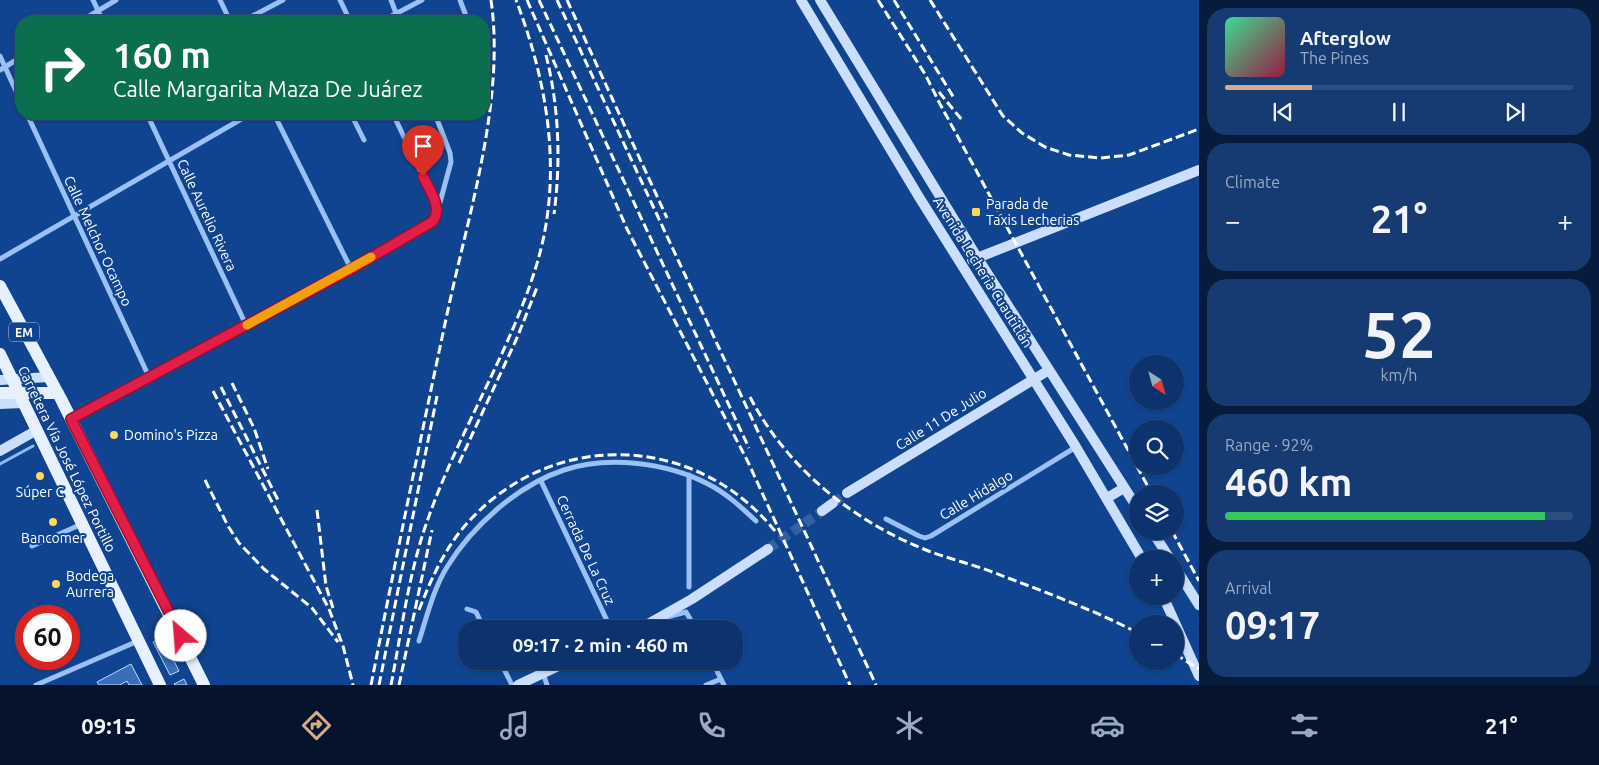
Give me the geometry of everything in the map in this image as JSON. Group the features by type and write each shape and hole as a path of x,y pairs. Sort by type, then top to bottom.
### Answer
{"main road":[{"name":"Avenida Lecheria Cuautitlán","path":"801,0 919,197 963,264 1076,447 1137,550"},
{"name":"Avenida Lecheria Cuautitlán","path":"820,0 977,257 1129,496"},
{"path":"963,264 1199,170"},
{"name":"Carretera Vía José López Portillo","path":"0,286 58,393 204,685"},
{"name":"Carretera Vía José López Portillo","path":"0,354 6,379 21,397 160,685"},
{"name":"Calle 11 De Julio","path":"847,493 1049,370"},
{"path":"6,379 49,377"},
{"path":"0,393 21,397"},
{"path":"0,404 21,397 58,393"},
{"path":"0,451 37,430"},
{"path":"1107,498 1124,488"},
{"path":"822,511 833,503"},
{"path":"657,620 768,549"},
{"path":"1184,581 1199,605"},
{"path":"1167,605 1199,676"},
{"path":"518,685 551,670"}],"street":[{"path":"93,0 100,15"},
{"path":"91,15 116,0"},
{"path":"220,0 227,15"},
{"path":"255,15 284,0"},
{"path":"340,0 347,15"},
{"path":"391,0 396,14 422,0"},
{"path":"460,0 466,15"},
{"path":"0,56 2,68 15,91"},
{"path":"2,68 15,60"},
{"name":"Calle Melchor Ocampo","path":"30,120 149,377"},
{"name":"Calle Aurelio Rivera","path":"150,120 246,325"},
{"path":"0,259 240,120"},
{"path":"277,120 351,269"},
{"path":"354,120 364,140"},
{"path":"396,120 438,208"},
{"path":"71,419 351,269 432,222 436,217 451,162 450,153 437,120"},
{"name":"Calle Hidalgo","path":"886,519 919,536 925,538 931,536 1076,447"},
{"path":"419,642 432,598 447,567 465,542 509,501 565,469 609,463 642,464 689,475 709,484 731,498 756,520"},
{"path":"689,475 689,587"},
{"name":"Cerrada De La Cruz","path":"541,481 607,620"},
{"path":"32,546 82,524"},
{"path":"467,609 476,612 480,620"},
{"path":"660,620 686,612 691,620"},
{"path":"36,685 138,640"},
{"path":"504,670 512,685"},
{"path":"716,670 724,685"},
{"path":"543,674 547,685"},
{"path":"706,685 720,678"}],"building":[{"path":"162,637 179,671 170,675 153,642"},
{"path":"131,664 142,685 129,685 127,681 120,685 99,685 97,682"},
{"path":"184,679 187,685 174,684"}],"waterway":[{"path":"0,464 33,446"}],"tunnel":[{"path":"833,503 847,493"},
{"path":"768,549 822,511"}],"railway":[{"path":"490,104 494,37 491,0"},
{"path":"391,685 411,578 422,536 454,454 498,363 524,302 544,236 549,202 549,134 537,66 516,0"},
{"path":"527,0 627,229 748,462 850,685"},
{"path":"539,0 749,448"},
{"path":"557,0 876,685"},
{"path":"567,0 667,218"},
{"path":"878,0 925,74 1147,485"},
{"path":"894,0 954,98"},
{"path":"930,0 1003,116 1022,133 1045,147 1069,155 1101,158 1129,155 1199,129"},
{"path":"546,55 554,94 558,134 558,174 554,214"},
{"path":"939,92 962,120"},
{"path":"371,685 439,352 475,192 488,120"},
{"path":"459,463 517,338 538,285"},
{"path":"232,383 254,428 268,469"},
{"path":"221,387 278,500"},
{"path":"213,391 329,609 343,646 353,685"},
{"path":"379,685 437,396"},
{"path":"750,397 765,423 803,469 848,508 873,524 926,550 1049,594 1129,629"},
{"path":"419,610 447,551 471,519 506,489 544,469 584,457 626,455 667,461 707,476 743,499 775,531"},
{"path":"205,480 228,526 239,543 264,569 312,608 338,642"},
{"path":"317,510 326,586 333,608"},
{"path":"399,685 432,530"},
{"path":"1177,540 1199,581"},
{"path":"1184,660 1199,669"}],"slow traffic":[{"path":"247,325 371,257"}],"place":[{"name":"Parada de Taxis Lecherias","path":"976,212"},
{"name":"Domino's Pizza","path":"114,435"},
{"name":"Súper C","path":"40,476"},
{"name":"Bancomer","path":"53,522"},
{"name":"Bodega Aurrera","path":"56,584"}],"route":[{"path":"181,636 71,419 351,269 432,222 436,217 438,208 423,176"}]}
